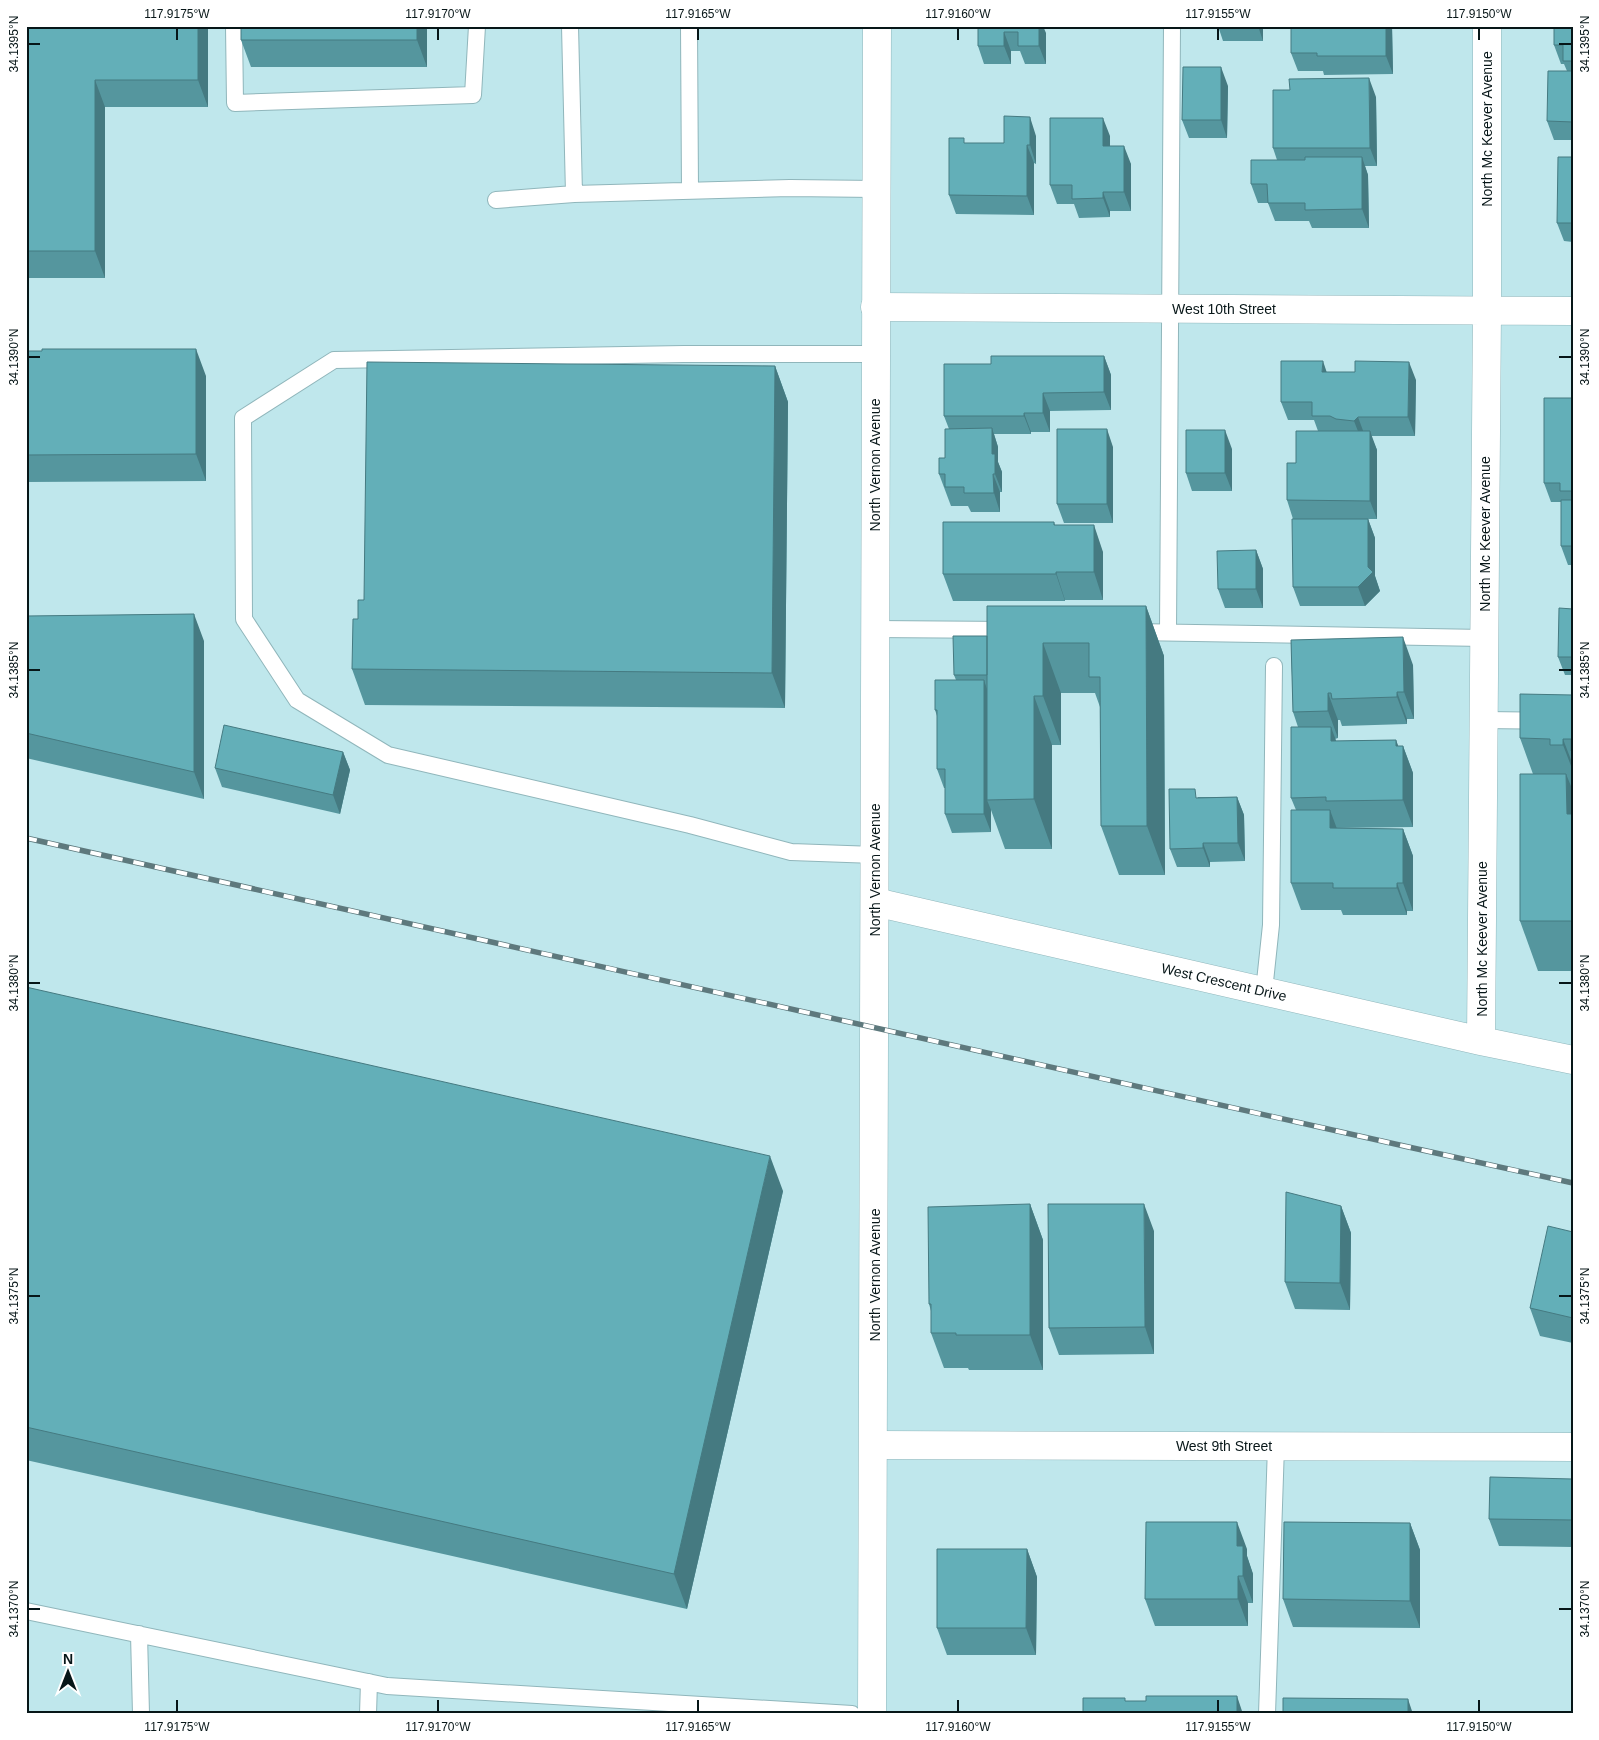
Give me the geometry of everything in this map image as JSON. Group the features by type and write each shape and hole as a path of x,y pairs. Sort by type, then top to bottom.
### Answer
{"street":[{"name":"North Vernon Avenue","path":"872,1714 876,902 874,629 875,306 878,26"},
{"name":"North Mc Keever Avenue","path":"1481,1041 1486,26"},
{"name":"West 10th Street","path":"875,306 1573,312"},
{"name":"West Crescent Drive","path":"876,902 1481,1041 1573,1060"},
{"name":"West 9th Street","path":"874,1445 1573,1447"}],"lane":[{"path":"234,26 235,103 473,95 477,26"},
{"path":"570,26 574,194"},
{"path":"689,26 690,191"},
{"path":"1168,632 1172,26"},
{"path":"496,200 574,194 790,188 876,189"},
{"path":"875,354 684,354 334,360 243,418 243,437 244,619 297,700 388,755 690,825 791,852 875,855"},
{"path":"874,629 1021,630"},
{"path":"1119,632 1484,638"},
{"path":"1264,991 1271,925 1274,666"},
{"path":"1483,720 1573,721"},
{"path":"1267,1714 1276,1446"},
{"path":"26,1611 387,1686 852,1714"},
{"path":"140,1634 141,1714"},
{"path":"368,1714 369,1682"}],"building":[{"path":"26,26 198,26 198,80 95,80 95,251 26,251"},
{"path":"241,26 417,26 417,40 241,40"},
{"path":"978,26 1039,26 1039,46 1018,46 1018,32 1004,32 1004,46 978,46"},
{"path":"1291,26 1386,26 1386,56 1317,56 1317,53 1291,53"},
{"path":"1554,26 1573,26 1573,61 1563,61 1563,45 1554,45"},
{"path":"1183,67 1221,67 1221,120 1182,120"},
{"path":"1548,71 1573,71 1573,122 1547,121"},
{"path":"1369,78 1370,148 1273,148 1273,90 1290,90 1289,79"},
{"path":"1004,116 1030,117 1030,145 1027,145 1027,196 949,195 949,138 964,138 964,143 1004,143"},
{"path":"1050,118 1103,118 1103,146 1124,146 1124,192 1103,192 1103,198 1072,199 1072,185 1050,185"},
{"path":"1305,157 1362,157 1362,209 1305,210 1305,203 1268,203 1267,184 1251,184 1251,160 1305,160"},
{"path":"1558,157 1573,157 1573,223 1557,223"},
{"path":"42,349 196,349 196,454 26,455 26,351 42,351"},
{"path":"991,356 1104,356 1104,392 1043,393 1043,413 1024,413 1024,416 944,416 944,364 991,364"},
{"path":"1281,361 1323,361 1322,372 1355,372 1355,361 1409,362 1408,417 1358,417 1354,421 1336,419 1330,416 1312,416 1312,402 1281,402"},
{"path":"367,362 775,366 772,673 352,669 353,619 358,619 358,600 364,600"},
{"path":"1544,398 1573,398 1573,491 1560,491 1560,483 1544,483"},
{"path":"992,428 992,454 995,454 994,493 964,493 964,487 945,487 945,474 939,474 939,458 945,458 945,429"},
{"path":"1057,429 1107,429 1107,504 1057,504"},
{"path":"1186,430 1225,430 1225,473 1186,473"},
{"path":"1296,431 1370,431 1370,501 1287,500 1287,463 1296,463"},
{"path":"1561,500 1573,500 1573,546 1561,546"},
{"path":"1292,519 1368,519 1368,567 1373,572 1358,587 1293,587"},
{"path":"943,522 1054,522 1054,525 1094,525 1094,572 943,574"},
{"path":"1256,550 1256,589 1218,589 1217,551"},
{"path":"987,606 1146,606 1147,826 1101,826 1100,677 1089,677 1089,643 1043,643 1043,696 1034,696 1034,799 987,800"},
{"path":"1559,608 1573,609 1573,657 1558,657"},
{"path":"194,614 194,772 26,733 26,616"},
{"path":"953,636 987,636 987,675 954,675"},
{"path":"1403,637 1404,692 1397,692 1397,697 1332,699 1331,693 1328,693 1328,711 1293,712 1291,640"},
{"path":"935,680 984,680 984,814 945,814 945,769 937,769"},
{"path":"1520,694 1573,695 1573,751 1571,751 1571,739 1563,739 1563,745 1550,745 1550,739 1520,738"},
{"path":"224,725 343,752 333,795 215,768"},
{"path":"1291,727 1331,727 1331,741 1396,740 1396,746 1403,746 1403,800 1326,801 1326,797 1291,798"},
{"path":"1520,774 1566,774 1567,814 1573,814 1573,921 1520,921"},
{"path":"1169,789 1195,789 1196,798 1237,797 1238,843 1203,843 1203,848 1170,849"},
{"path":"1291,810 1330,810 1330,828 1403,829 1403,883 1397,883 1397,888 1333,888 1333,883 1291,883"},
{"path":"26,987 770,1156 674,1574 26,1427"},
{"path":"1286,1192 1341,1206 1340,1283 1285,1282"},
{"path":"1030,1204 1030,1335 931,1333 928,1207"},
{"path":"1048,1204 1144,1204 1145,1327 1049,1328"},
{"path":"1548,1226 1573,1232 1573,1318 1530,1308"},
{"path":"1490,1477 1573,1479 1573,1520 1489,1519"},
{"path":"1146,1522 1237,1522 1237,1546 1243,1546 1243,1576 1238,1576 1238,1599 1145,1599"},
{"path":"1284,1522 1410,1523 1410,1601 1283,1599"},
{"path":"937,1549 1027,1549 1026,1628 937,1628"},
{"path":"1146,1696 1237,1696 1237,1714 1083,1714 1083,1698 1125,1698 1125,1701 1146,1701"},
{"path":"1283,1698 1408,1699 1408,1714 1283,1714"}],"railway":[{"path":"26,838 1573,1183"}]}
